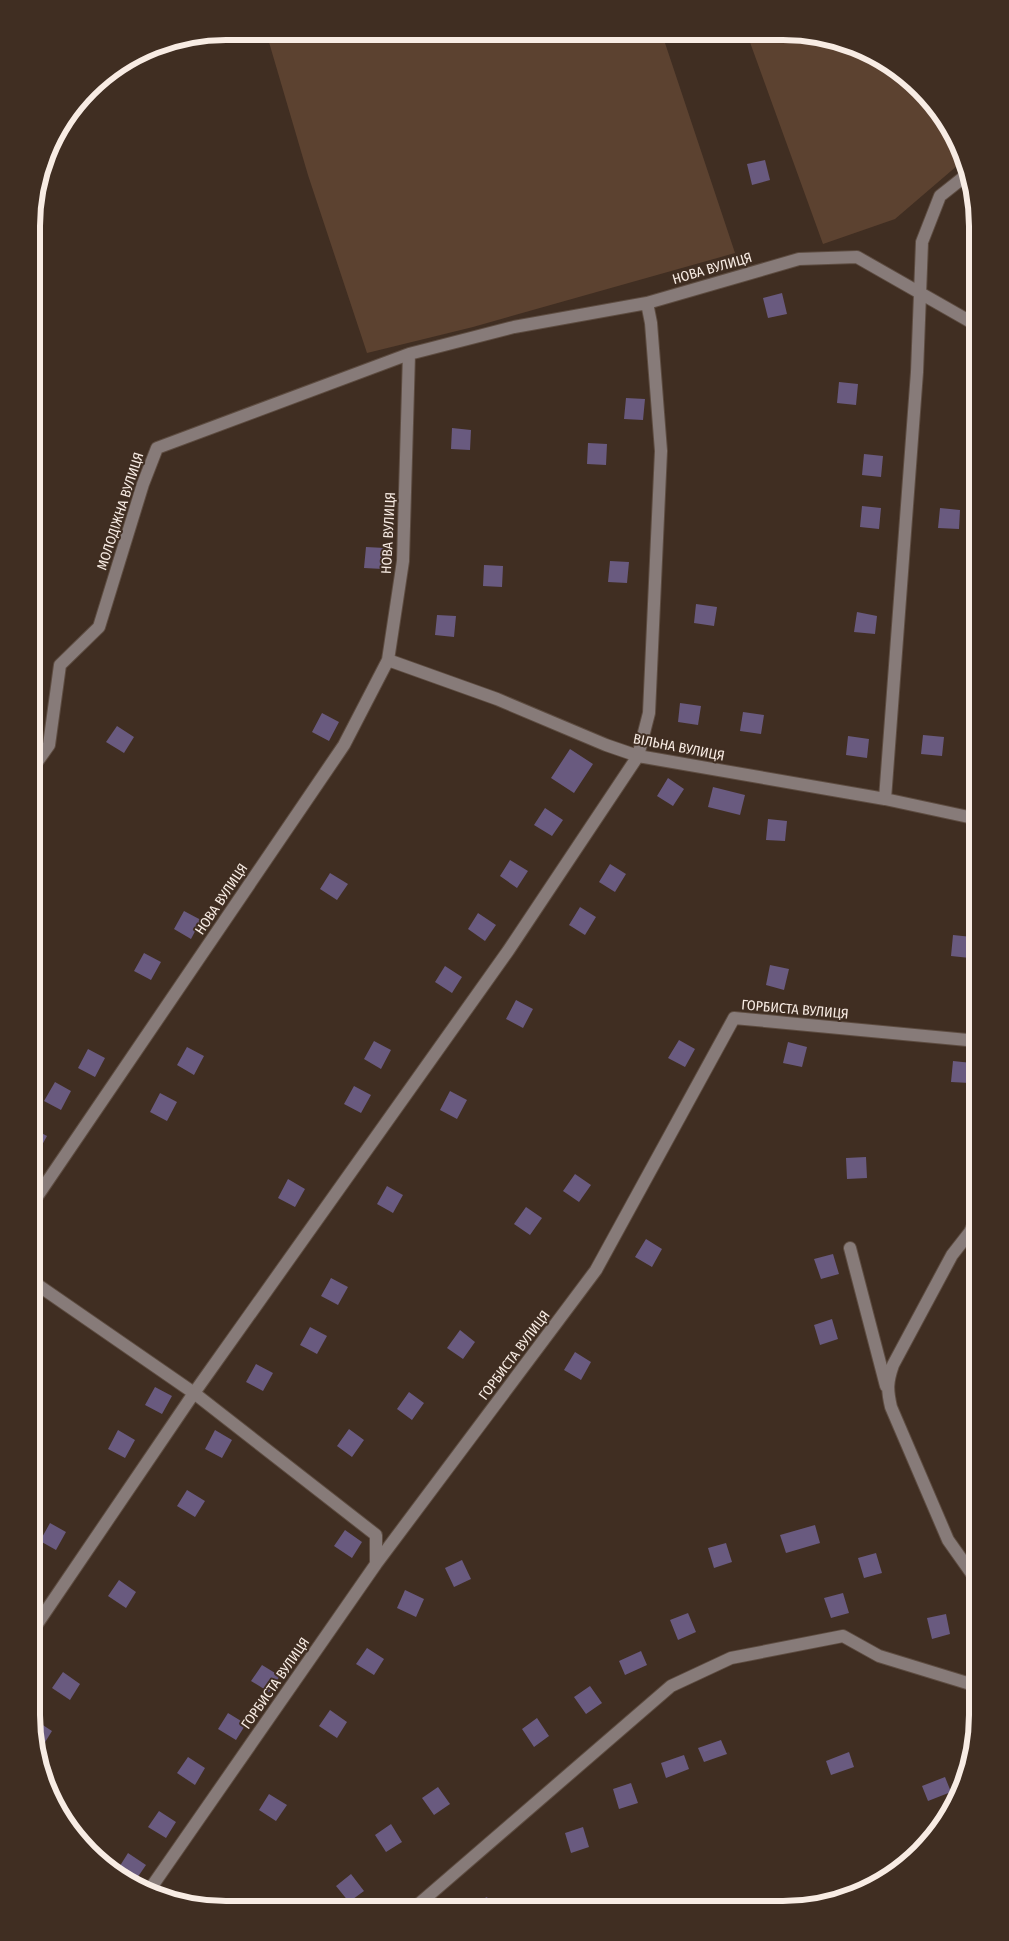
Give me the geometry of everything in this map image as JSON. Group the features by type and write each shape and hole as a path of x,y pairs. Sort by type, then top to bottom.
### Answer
{"street":[{"path":"885,800 917,372 922,242 940,196 963,178"},
{"name":"НОВА ВУЛИЦЯ","path":"40,1192 344,745 388,660 404,561 409,354 514,327 647,302 799,259 857,257 969,321"},
{"path":"40,1620 194,1393 508,951 638,756 649,713 661,451 651,322 647,302"},
{"name":"МОЛОДІЖНА ВУЛИЦЯ","path":"40,758 49,745 60,665 99,627 143,484 158,448 409,354"},
{"name":"ВІЛЬНА ВУЛИЦЯ","path":"388,660 497,699 606,746 638,756 885,800 969,817"},
{"name":"ГОРБИСТА ВУЛИЦЯ","path":"152,1886 376,1564 596,1270 734,1018 969,1040"},
{"path":"888,1394 887,1381 893,1365 952,1255 969,1233"},
{"path":"850,1248 891,1408 948,1540 969,1570"},
{"path":"40,1287 194,1393 376,1534 376,1564"},
{"path":"425,1901 671,1686 731,1658 843,1636 879,1656 969,1684"}],"shaded area":[{"path":"268,40 664,40 735,253 473,327 367,353 308,175"},
{"path":"749,40 795,40 831,46 854,54 876,65 906,86 923,103 944,133 958,165 895,219 823,244"}],"building":[{"path":"765,160 770,180 752,185 747,164"},
{"path":"782,293 787,314 768,318 763,298"},
{"path":"839,382 858,384 856,405 837,403"},
{"path":"626,398 645,399 643,420 624,419"},
{"path":"452,428 471,430 470,450 451,449"},
{"path":"588,443 607,444 606,465 587,464"},
{"path":"864,454 883,456 881,477 862,475"},
{"path":"862,506 881,508 879,529 860,527"},
{"path":"940,508 960,510 959,529 938,528"},
{"path":"366,547 385,548 383,569 364,568"},
{"path":"610,561 629,562 627,583 608,582"},
{"path":"484,565 503,566 502,587 483,586"},
{"path":"696,604 717,607 714,626 694,623"},
{"path":"857,612 877,616 875,634 854,632"},
{"path":"437,615 456,616 454,637 435,635"},
{"path":"680,703 701,706 698,725 678,722"},
{"path":"743,712 764,715 761,734 740,731"},
{"path":"322,713 339,722 329,741 312,732"},
{"path":"117,726 134,737 124,753 106,742"},
{"path":"923,735 944,737 942,756 921,754"},
{"path":"848,736 869,739 867,758 846,755"},
{"path":"570,749 593,764 574,793 551,778"},
{"path":"668,778 684,789 673,806 657,796"},
{"path":"713,787 745,795 740,815 708,807"},
{"path":"545,808 563,820 552,836 534,825"},
{"path":"768,819 787,821 785,841 766,840"},
{"path":"510,860 528,871 517,888 500,876"},
{"path":"610,864 626,874 615,892 599,882"},
{"path":"330,873 348,884 337,900 320,889"},
{"path":"580,907 596,917 585,935 569,925"},
{"path":"184,911 201,920 191,939 174,929"},
{"path":"478,913 496,925 485,941 468,929"},
{"path":"953,935 969,937 969,958 951,956"},
{"path":"144,953 161,962 151,980 134,971"},
{"path":"770,965 789,969 784,990 766,985"},
{"path":"445,966 462,977 452,993 435,982"},
{"path":"516,1000 533,1009 523,1028 506,1019"},
{"path":"679,1040 695,1049 685,1067 668,1058"},
{"path":"374,1041 391,1050 381,1069 364,1059"},
{"path":"788,1042 807,1047 802,1067 783,1063"},
{"path":"187,1047 204,1056 194,1075 177,1065"},
{"path":"88,1049 105,1058 95,1077 78,1068"},
{"path":"953,1061 969,1063 969,1083 951,1082"},
{"path":"55,1082 71,1091 61,1110 44,1101"},
{"path":"354,1086 371,1095 361,1113 344,1104"},
{"path":"450,1091 467,1100 457,1119 440,1110"},
{"path":"160,1093 177,1102 167,1121 150,1112"},
{"path":"40,1132 47,1136 40,1149"},
{"path":"866,1157 867,1178 847,1179 846,1158"},
{"path":"575,1174 591,1185 579,1202 563,1191"},
{"path":"288,1179 305,1189 295,1207 278,1198"},
{"path":"387,1186 403,1195 393,1213 377,1204"},
{"path":"526,1207 542,1218 530,1235 514,1224"},
{"path":"646,1239 662,1249 652,1267 635,1257"},
{"path":"833,1254 839,1274 821,1279 814,1259"},
{"path":"331,1278 348,1287 338,1305 321,1296"},
{"path":"832,1319 838,1339 820,1345 814,1325"},
{"path":"310,1327 327,1336 317,1354 300,1345"},
{"path":"460,1330 475,1342 463,1359 447,1348"},
{"path":"575,1352 591,1362 581,1380 564,1370"},
{"path":"256,1364 273,1373 263,1391 246,1382"},
{"path":"155,1387 172,1396 162,1414 145,1405"},
{"path":"409,1392 424,1403 412,1420 397,1409"},
{"path":"349,1429 364,1440 352,1457 337,1446"},
{"path":"118,1430 135,1440 125,1458 108,1449"},
{"path":"215,1430 232,1440 222,1458 205,1449"},
{"path":"187,1490 205,1501 195,1517 177,1506"},
{"path":"50,1523 66,1532 56,1550 40,1541"},
{"path":"815,1525 820,1543 786,1553 780,1535"},
{"path":"345,1530 362,1542 352,1558 334,1546"},
{"path":"726,1543 732,1562 714,1568 708,1548"},
{"path":"876,1553 882,1573 864,1578 858,1558"},
{"path":"462,1560 471,1579 454,1587 445,1568"},
{"path":"119,1580 136,1592 126,1608 108,1596"},
{"path":"405,1590 424,1599 416,1617 397,1608"},
{"path":"843,1593 849,1613 831,1618 824,1598"},
{"path":"688,1613 696,1632 678,1640 670,1620"},
{"path":"946,1614 950,1634 932,1639 927,1618"},
{"path":"367,1648 384,1659 374,1675 356,1664"},
{"path":"641,1651 647,1665 625,1675 619,1661"},
{"path":"262,1665 280,1676 269,1692 251,1681"},
{"path":"63,1672 80,1684 70,1700 52,1688"},
{"path":"590,1686 602,1703 586,1714 574,1697"},
{"path":"330,1710 347,1722 337,1738 319,1726"},
{"path":"228,1713 246,1724 236,1740 218,1729"},
{"path":"537,1718 549,1736 534,1747 522,1729"},
{"path":"40,1723 52,1731 43,1745"},
{"path":"721,1740 727,1754 704,1762 698,1748"},
{"path":"849,1752 854,1767 831,1775 826,1761"},
{"path":"684,1755 689,1769 666,1778 661,1763"},
{"path":"188,1757 205,1768 195,1785 177,1773"},
{"path":"945,1777 951,1792 928,1801 922,1786"},
{"path":"631,1783 638,1803 619,1809 613,1789"},
{"path":"438,1787 450,1804 434,1815 422,1798"},
{"path":"269,1794 287,1805 276,1821 259,1810"},
{"path":"159,1811 176,1822 166,1838 148,1827"},
{"path":"391,1824 402,1842 386,1852 375,1835"},
{"path":"583,1827 589,1847 571,1853 565,1833"},
{"path":"128,1853 146,1865 137,1878 119,1867"},
{"path":"351,1874 364,1891 348,1901 336,1886"},
{"path":"487,1897 489,1901 478,1901"}]}
